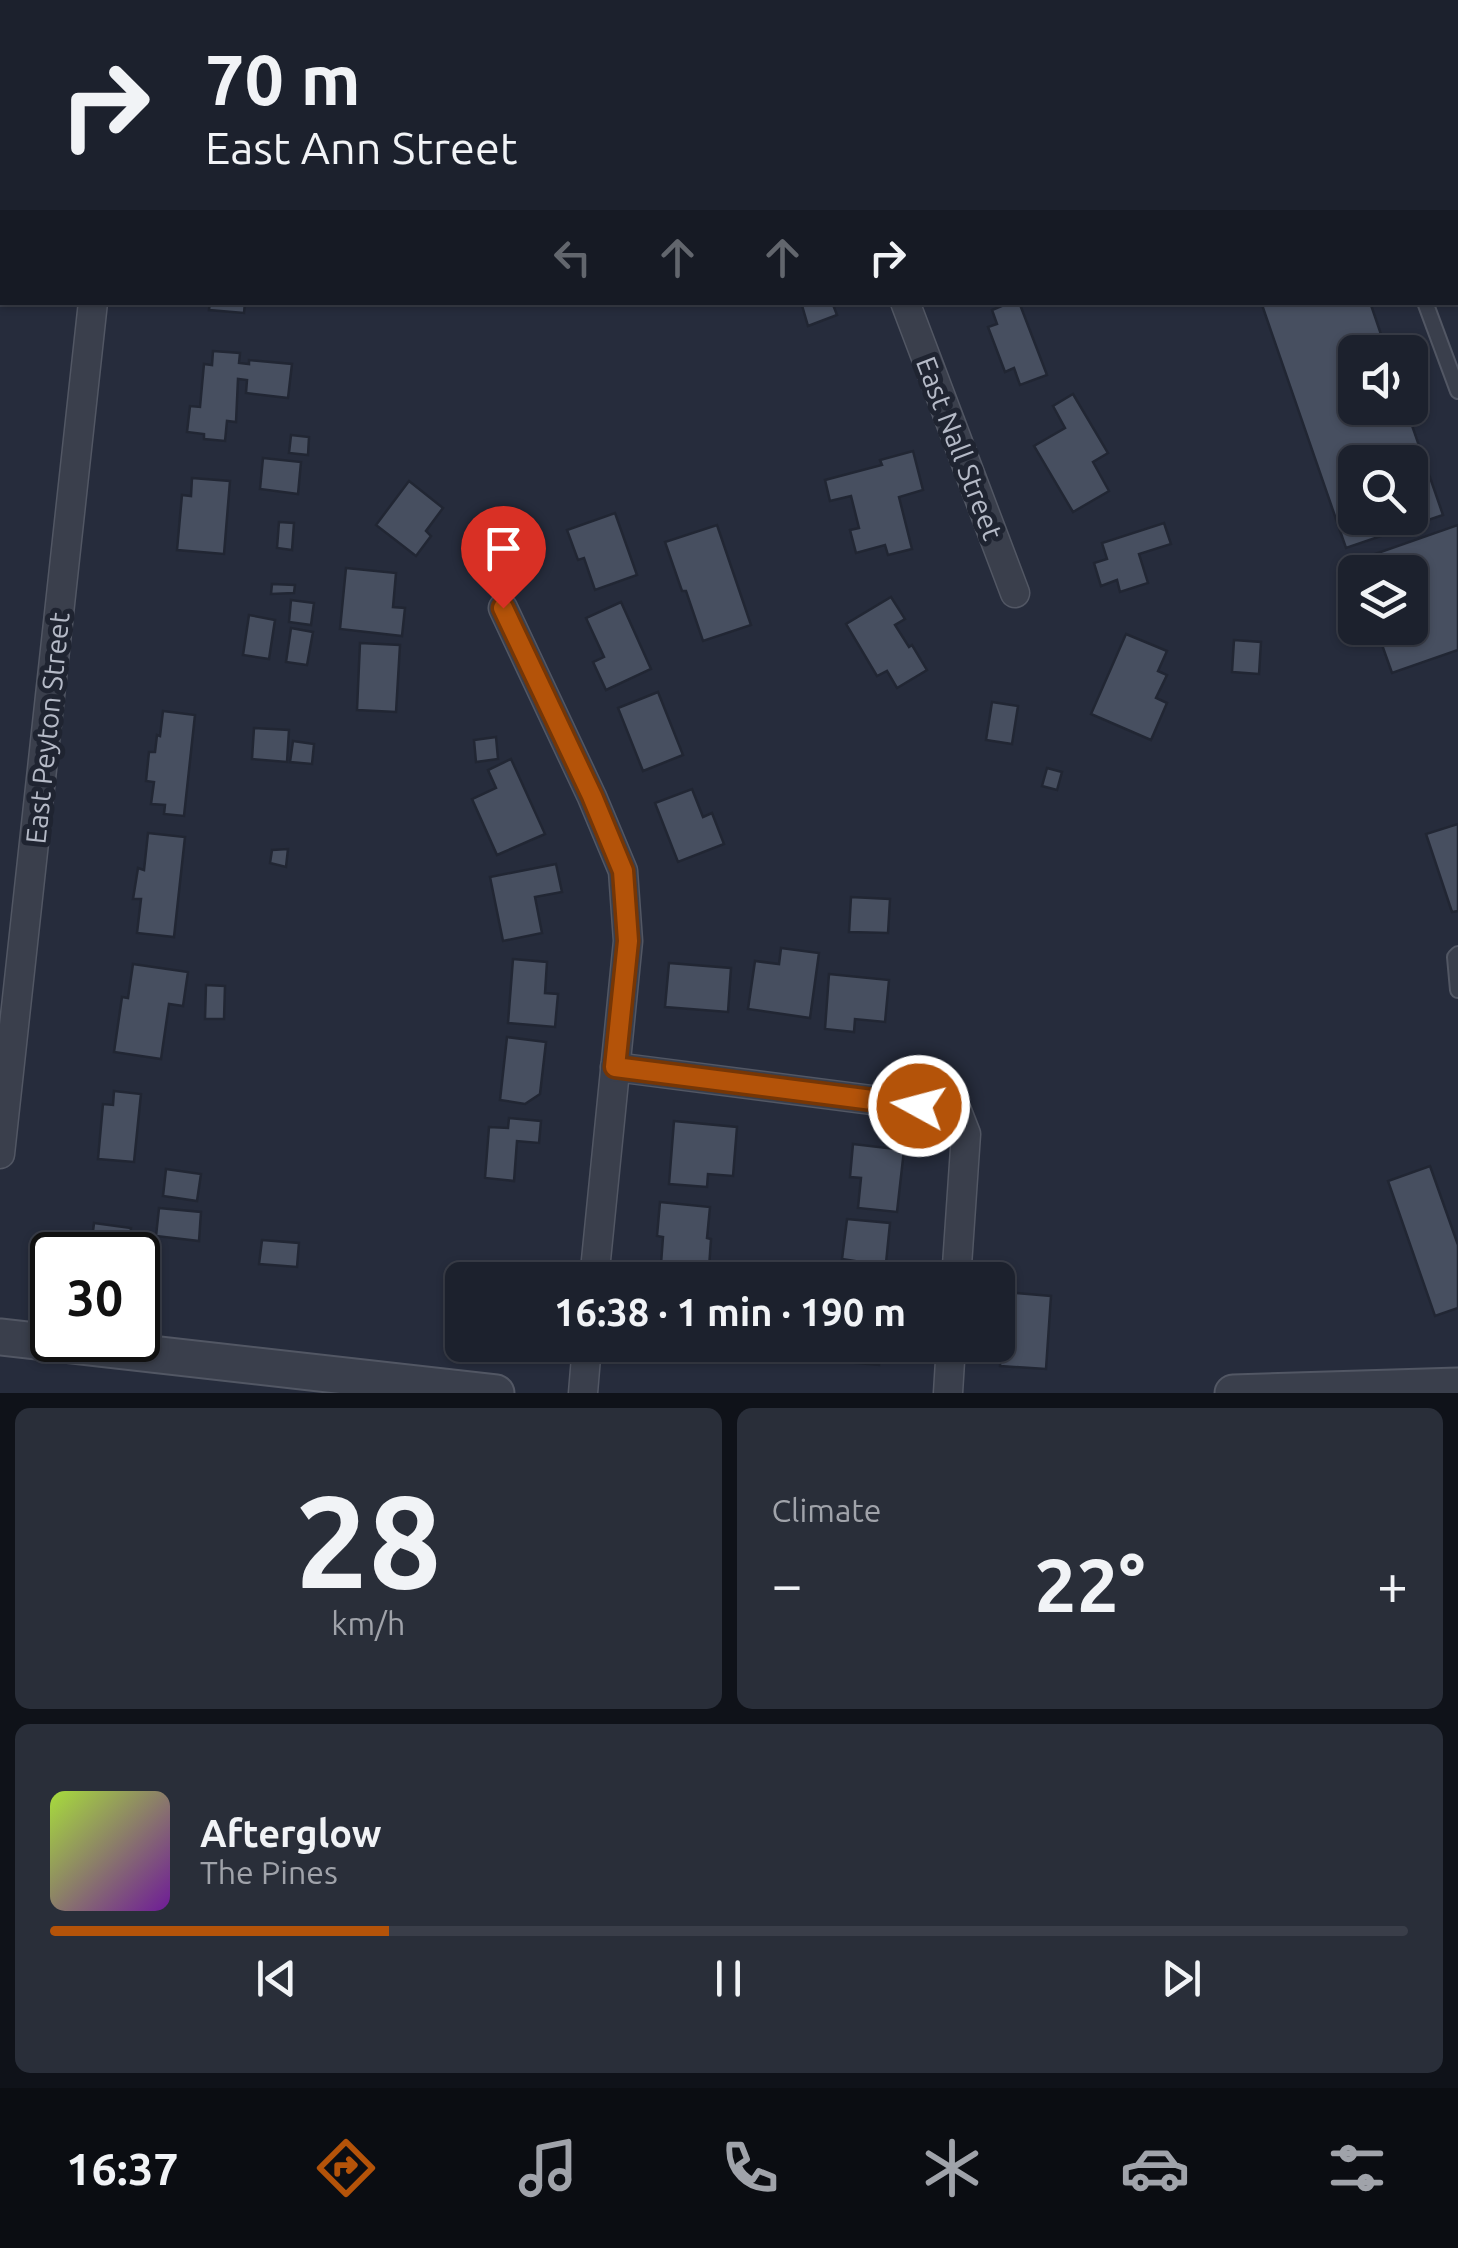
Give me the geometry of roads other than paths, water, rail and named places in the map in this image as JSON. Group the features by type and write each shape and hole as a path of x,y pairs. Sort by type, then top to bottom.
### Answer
{"street":[{"name":"East Peyton Street","path":"0,1154 93,305"},
{"name":"East Nall Street","path":"905,305 1016,593"},
{"path":"503,608 623,871 628,941 596,1262"},
{"path":"615,1067 957,1112 966,1134 957,1262"},
{"path":"0,1337 496,1393"},
{"path":"583,1393 586,1362"},
{"path":"948,1393 950,1362"},
{"path":"1233,1393 1458,1386"}],"lane":[{"path":"1425,305 1458,391"},
{"path":"1458,954 1458,990"}]}
